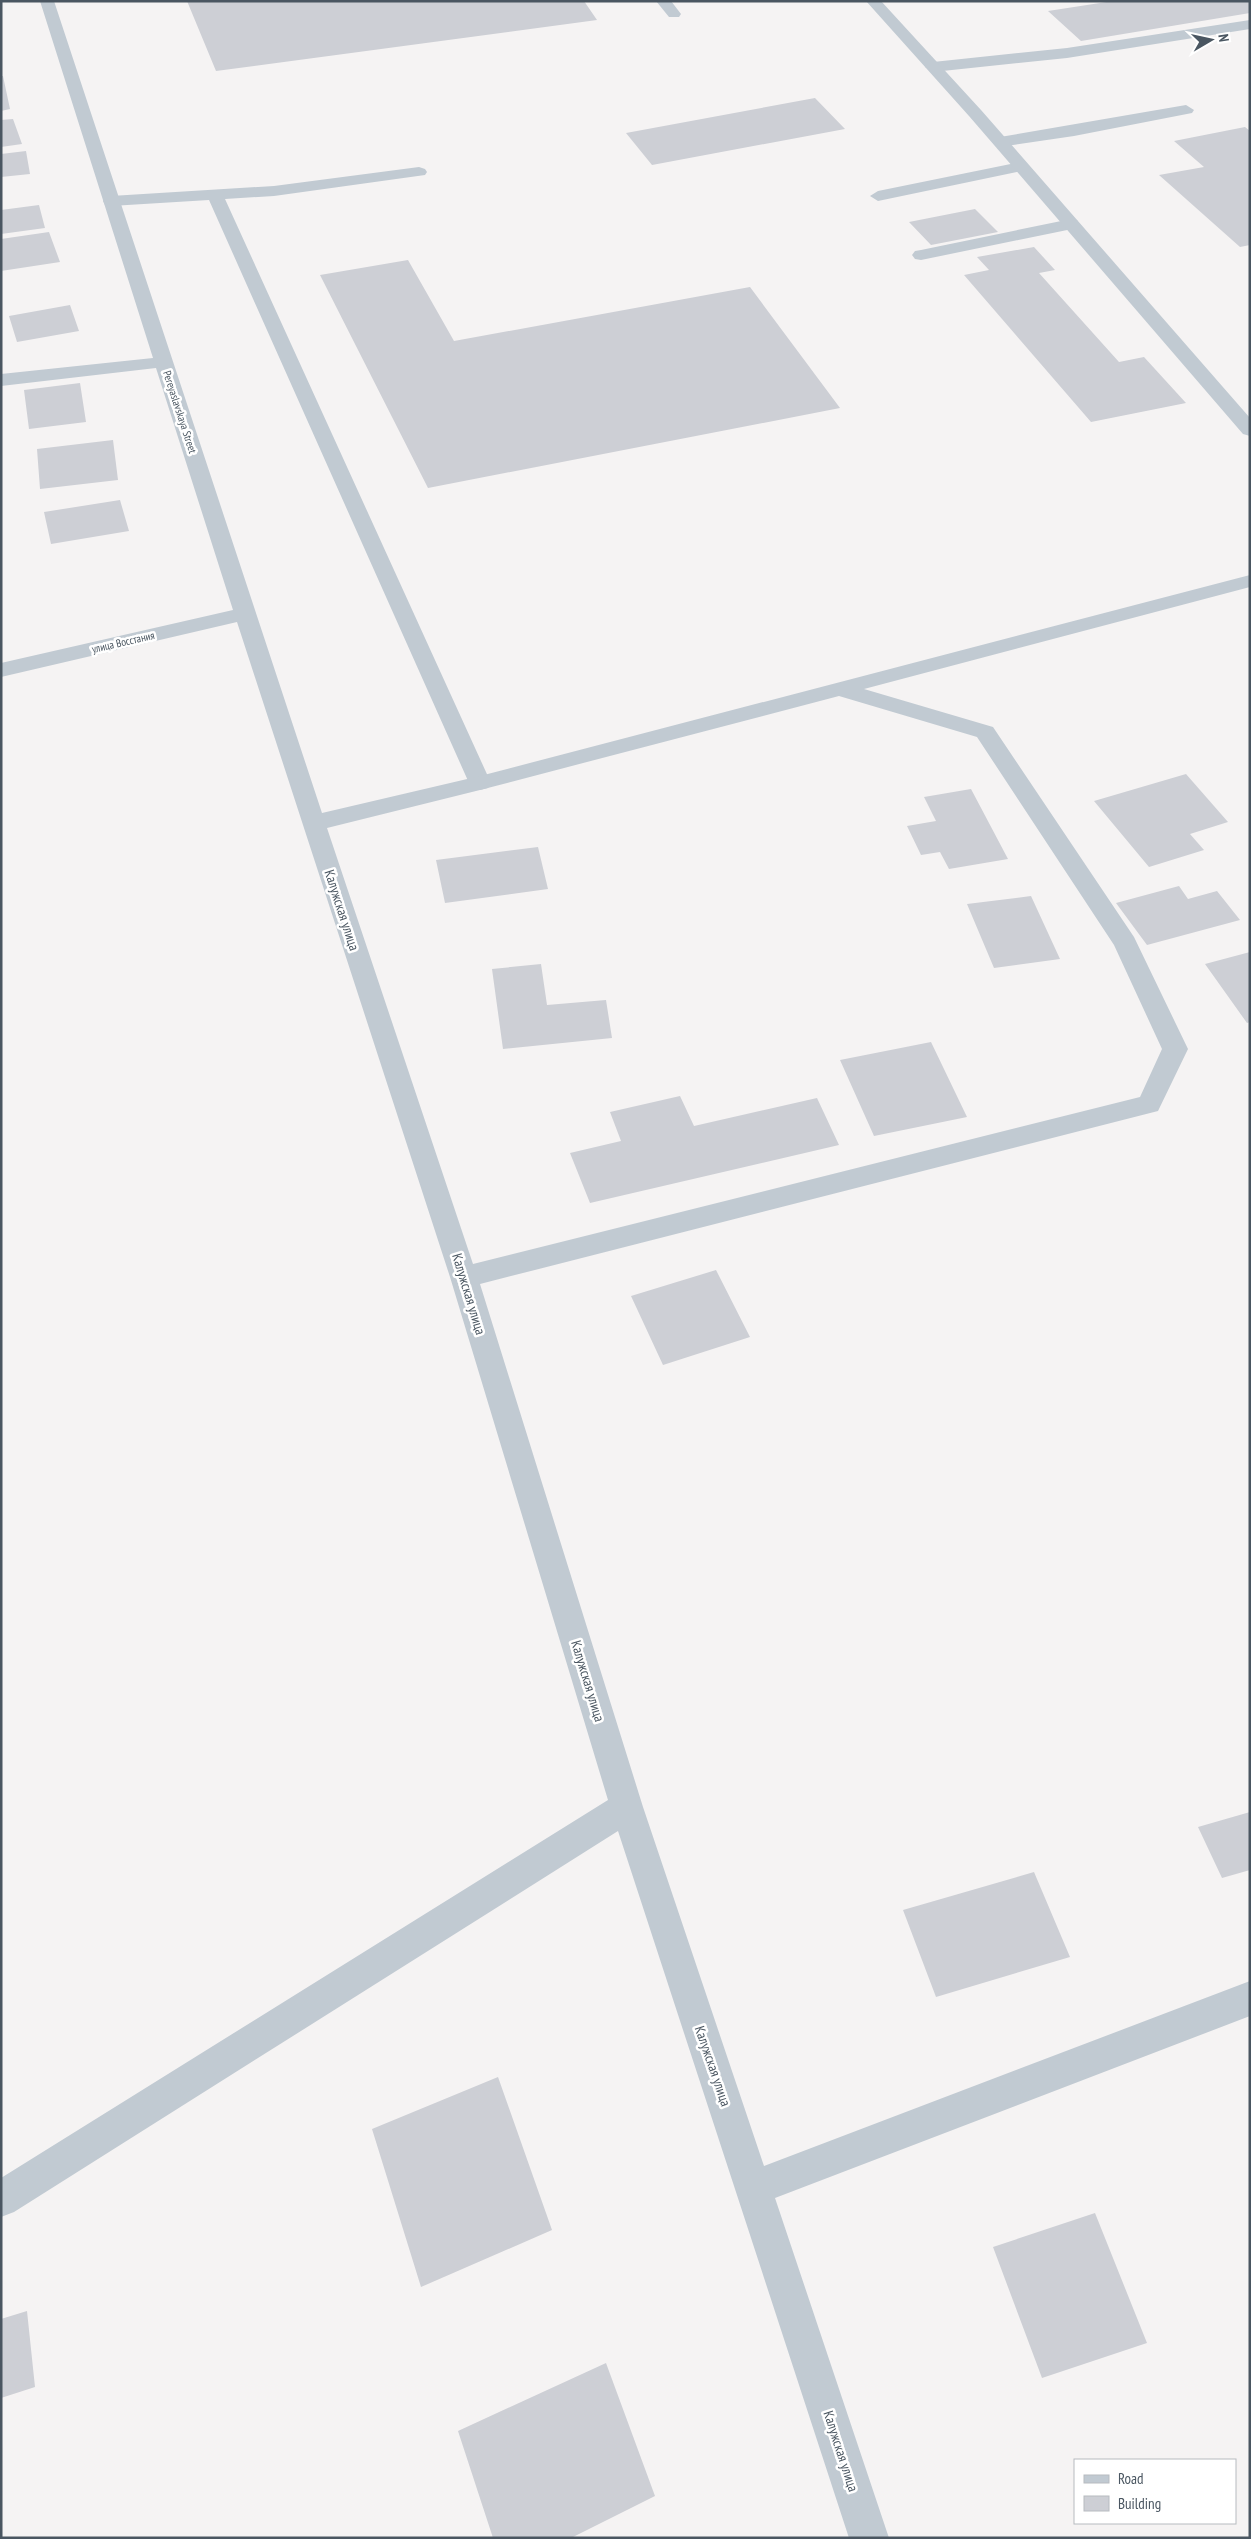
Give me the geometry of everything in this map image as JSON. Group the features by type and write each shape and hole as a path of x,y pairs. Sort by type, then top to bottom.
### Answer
{"street":[{"name":"Pereyaslavskaya Street","path":"47,1 314,823"},
{"path":"664,1 674,14"},
{"path":"873,1 1022,166 1250,430"},
{"path":"933,66 1067,53 1250,24"},
{"path":"1000,142 1074,131 1186,110"},
{"path":"878,196 1022,166"},
{"path":"111,201 274,191 419,172"},
{"path":"215,195 480,782"},
{"path":"921,255 1071,224"},
{"path":"1,380 163,362"},
{"path":"314,823 480,782 1250,581"},
{"name":"улица Восстания","path":"1,670 245,614"},
{"path":"464,1277 1149,1104 1175,1049 1125,943 985,732 837,688"},
{"name":"Калужская улица","path":"314,823 464,1277 627,1807 869,2538"},
{"path":"1,2199 627,1807"},
{"path":"754,2188 1250,1998"}],"building":[{"path":"187,1 584,1 597,20 216,71"},
{"path":"1113,1 1250,1 1250,13 1081,41 1048,11"},
{"path":"1,76 3,76 10,109 1,111"},
{"path":"815,98 845,129 652,165 626,133"},
{"path":"13,119 22,144 1,147 1,120"},
{"path":"1245,127 1250,131 1250,245 1240,247 1159,175 1204,167 1174,141"},
{"path":"26,151 30,174 1,177 1,154"},
{"path":"39,205 45,228 1,234 1,210"},
{"path":"975,209 998,232 931,245 909,222"},
{"path":"49,232 60,262 1,271 1,239"},
{"path":"1034,247 1055,270 1039,273 1119,362 1144,357 1186,403 1091,422 964,275 989,270 977,257"},
{"path":"408,260 454,341 750,287 840,408 428,488 320,275"},
{"path":"70,305 79,331 17,342 9,316"},
{"path":"80,383 86,422 29,429 24,390"},
{"path":"113,440 118,480 40,489 37,449"},
{"path":"120,500 129,531 51,544 44,512"},
{"path":"1186,774 1228,822 1190,834 1204,850 1149,867 1094,801"},
{"path":"971,789 1008,859 949,869 940,852 921,855 907,826 936,821 924,797"},
{"path":"538,847 548,889 445,903 436,860"},
{"path":"1179,886 1188,899 1217,891 1240,920 1147,945 1116,903"},
{"path":"1031,896 1060,959 994,968 967,904"},
{"path":"1250,952 1250,1022 1247,1023 1205,964"},
{"path":"541,964 547,1005 606,1000 612,1038 503,1049 492,969"},
{"path":"931,1042 967,1117 874,1136 840,1060"},
{"path":"680,1096 694,1126 817,1098 839,1145 590,1203 570,1153 621,1141 610,1112"},
{"path":"716,1270 750,1337 663,1365 631,1296"},
{"path":"1250,1812 1250,1870 1222,1878 1198,1827"},
{"path":"1034,1872 1070,1957 936,1997 903,1910"},
{"path":"498,2077 552,2230 421,2287 372,2129"},
{"path":"1095,2213 1147,2343 1042,2378 993,2247"},
{"path":"27,2311 35,2387 1,2398 1,2319"},
{"path":"606,2363 655,2496 571,2538 493,2538 458,2431"}]}
